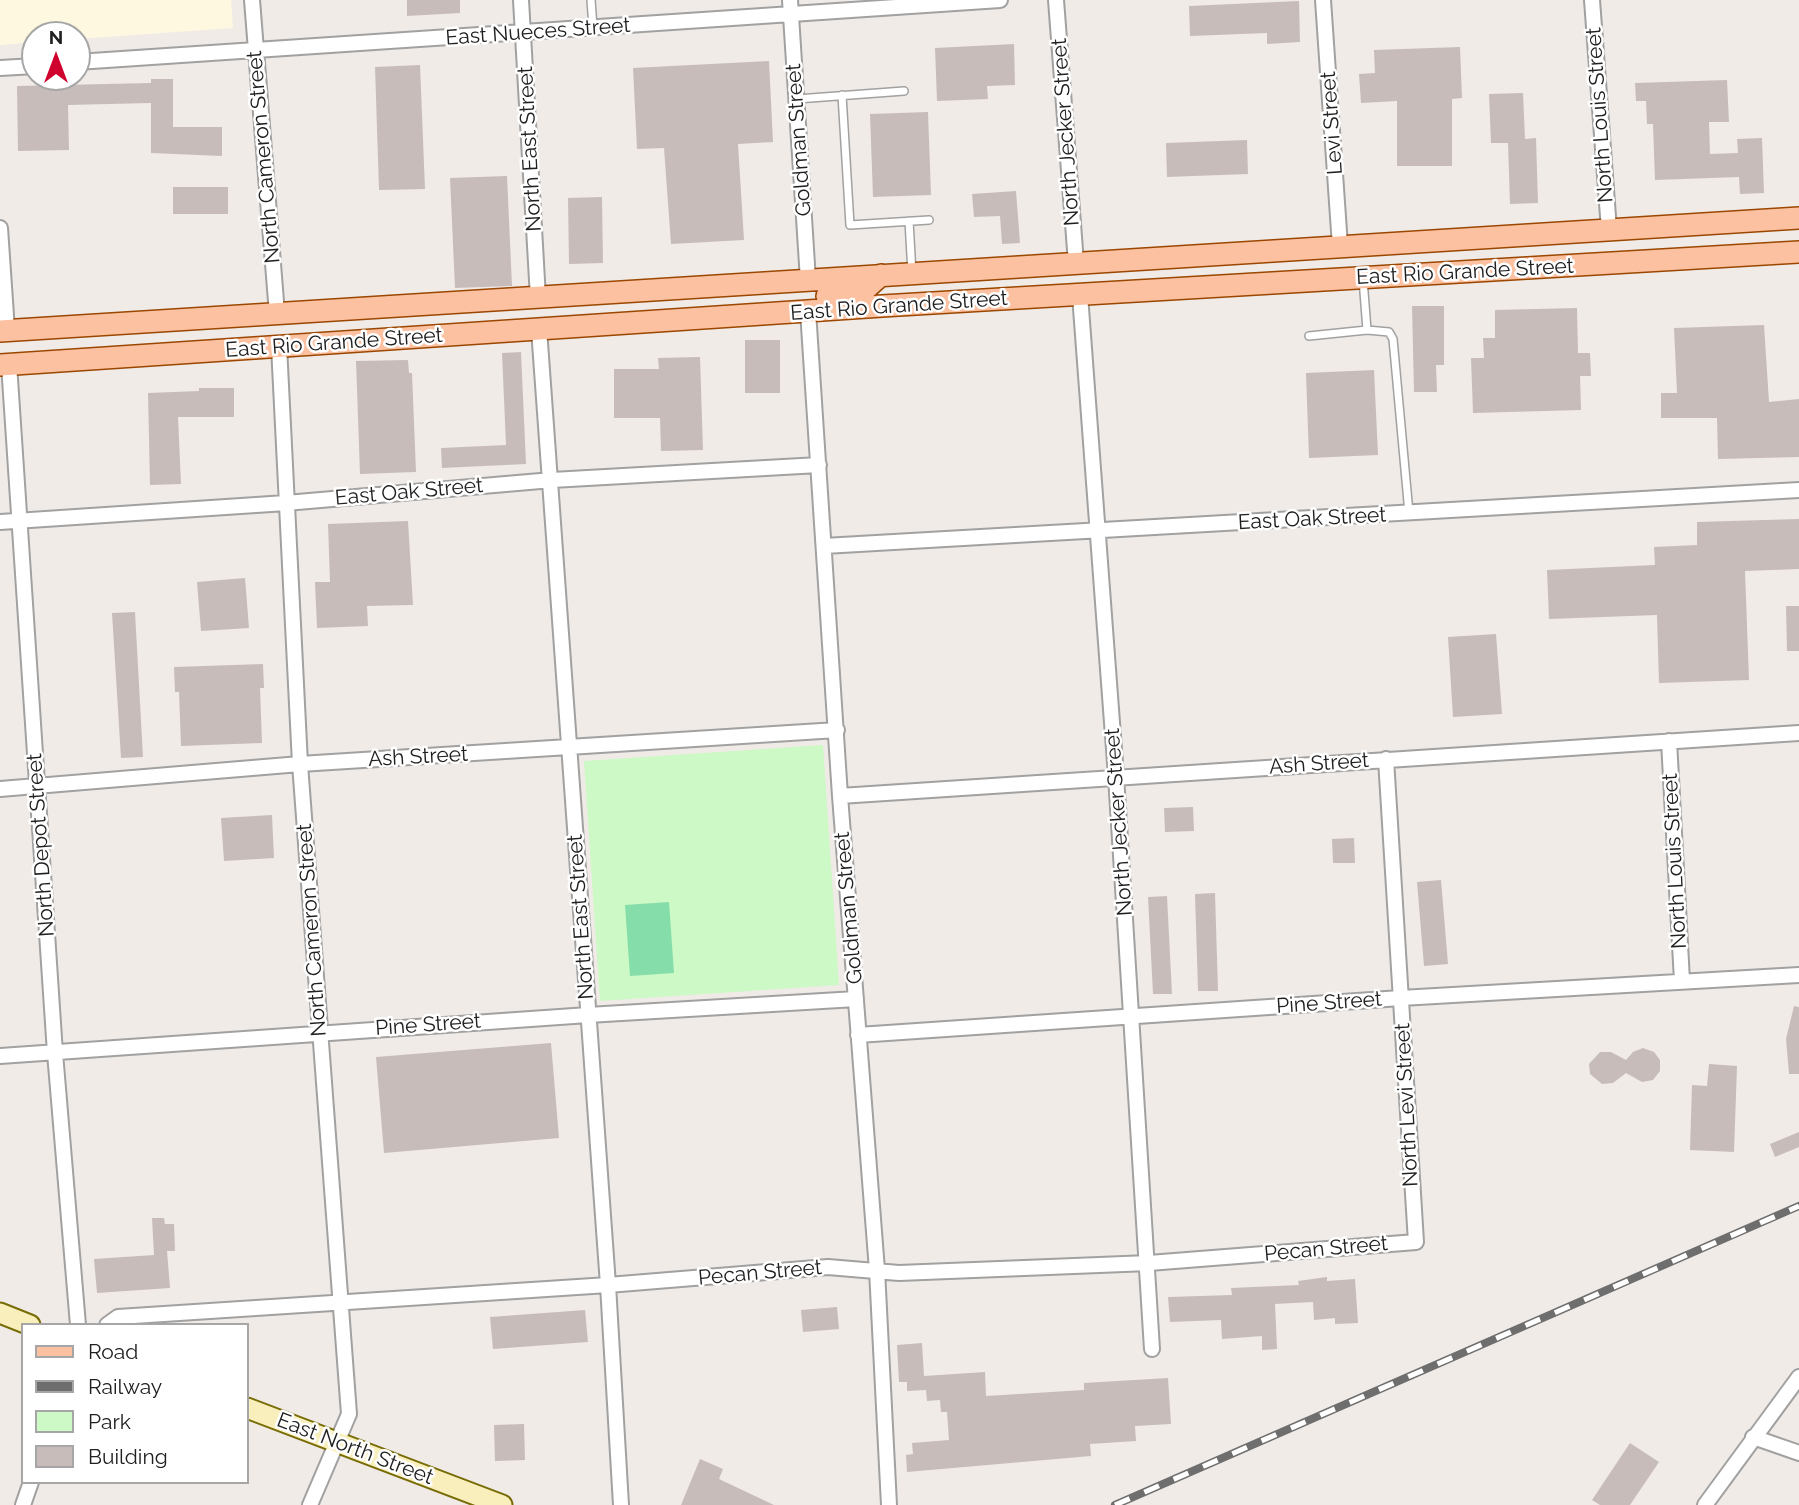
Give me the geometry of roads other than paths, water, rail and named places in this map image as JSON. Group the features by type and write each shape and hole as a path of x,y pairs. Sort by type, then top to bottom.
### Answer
{"main road":[{"name":"East Rio Grande Street","path":"4,331 1799,218"},
{"name":"East Rio Grande Street","path":"5,365 808,311 1799,252"},
{"path":"808,311 820,297 861,293 881,275"},
{"path":"732,316 739,306 747,302 784,298 798,293 808,280"}],"street":[{"name":"North Cameron Street","path":"252,0 277,314"},
{"name":"North East Street","path":"521,0 538,298"},
{"name":"East Nueces Street","path":"91,61 255,48 593,28 790,7 1000,0"},
{"name":"North Jecker Street","path":"1056,0 1076,263"},
{"name":"Levi Street","path":"1323,0 1340,246"},
{"name":"North Louis Street","path":"1592,0 1609,230"},
{"name":"Goldman Street","path":"790,7 808,280"},
{"path":"0,68 21,67"},
{"path":"0,228 4,331"},
{"name":"North Jecker Street","path":"1080,295 1116,776 1149,1263 1152,1349"},
{"name":"Goldman Street","path":"808,311 840,796 877,1269 889,1505"},
{"name":"North East Street","path":"539,329 552,480 621,1505"},
{"name":"North Cameron Street","path":"279,346 300,764 349,1414 310,1505"},
{"name":"North Depot Street","path":"5,365 19,521 55,1053 78,1323"},
{"name":"East Oak Street","path":"0,522 286,503 552,480 819,465"},
{"name":"East Oak Street","path":"824,546 1799,490"},
{"name":"Ash Street","path":"0,789 300,764 837,730"},
{"name":"Ash Street","path":"840,796 1799,733"},
{"name":"North Louis Street","path":"1669,741 1682,981"},
{"name":"North Levi Street","path":"1386,759 1416,1241"},
{"name":"Pine Street","path":"858,1035 1401,998 1799,975"},
{"name":"Pine Street","path":"0,1056 588,1014 856,999"},
{"name":"Pecan Street","path":"110,1323 118,1317 608,1285 828,1267 877,1269 899,1273 1149,1263 1416,1241"},
{"path":"0,1313 25,1323"},
{"path":"1704,1505 1799,1377"},
{"name":"East North Street","path":"248,1408 502,1505"},
{"path":"1754,1437 1799,1453"},
{"path":"23,1505 30,1484"}],"lane":[{"path":"592,0 593,28"},
{"path":"796,99 904,91"},
{"path":"842,95 850,225 929,220"},
{"path":"909,221 912,274"},
{"path":"1363,278 1367,330"},
{"path":"1309,336 1367,330 1389,332 1393,339 1409,513"}],"railway":[{"path":"1115,1505 1799,1206"}]}
